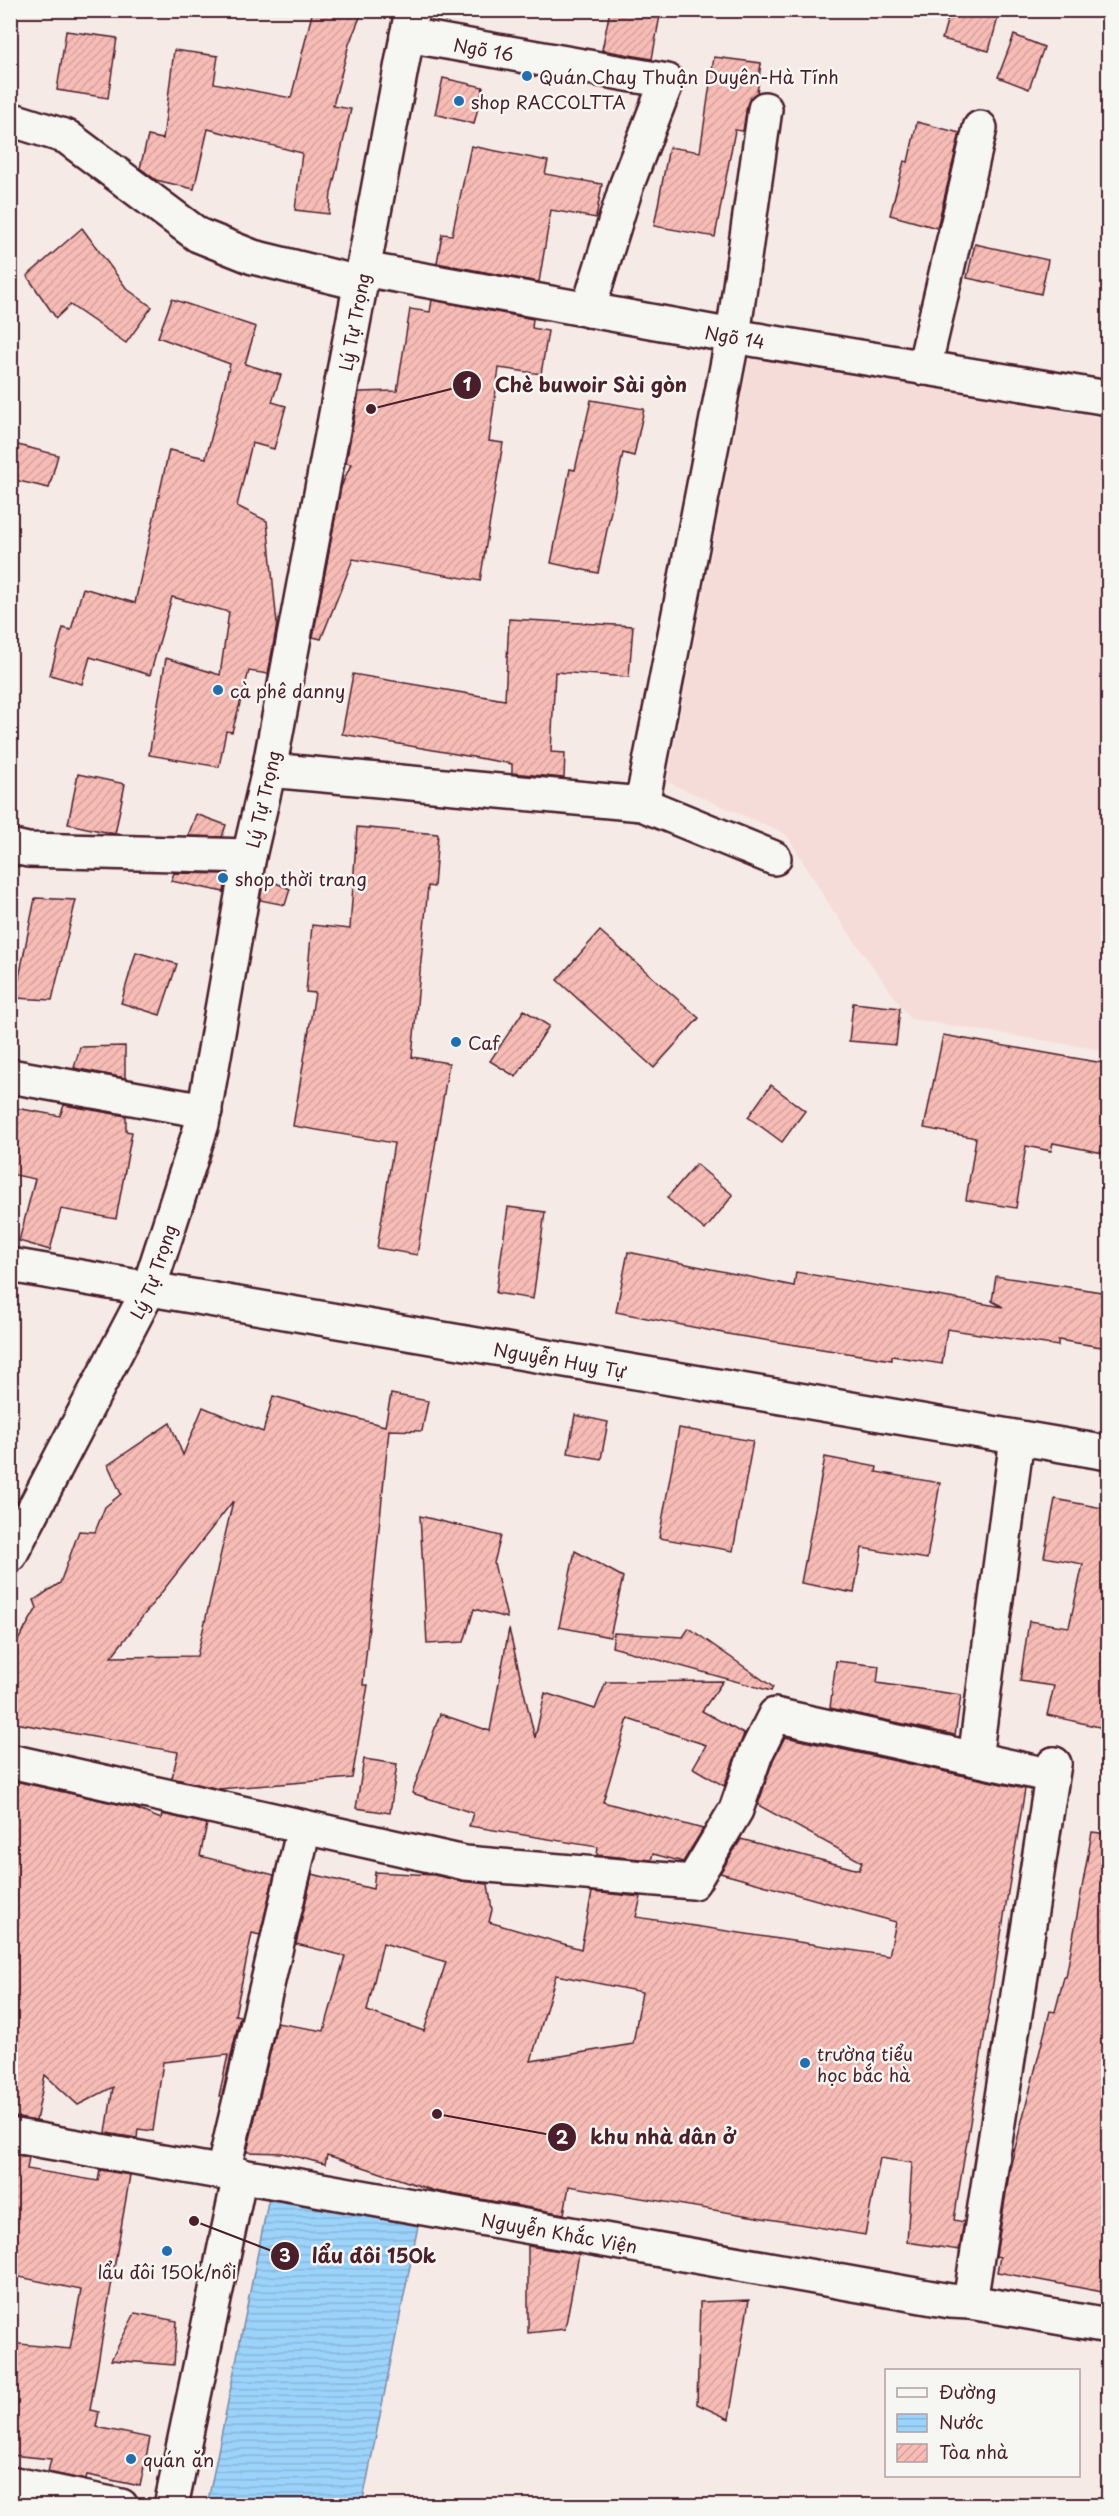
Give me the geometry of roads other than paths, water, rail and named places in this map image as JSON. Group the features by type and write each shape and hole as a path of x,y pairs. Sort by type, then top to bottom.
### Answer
{"street":[{"name":"Ngõ 16","path":"410,23 667,81 627,184 588,310"},
{"name":"Lý Tự Trọng","path":"10,1555 148,1291 205,1111 249,856 269,770 410,23"},
{"path":"642,804 733,336 765,110"},
{"name":"Ngõ 14","path":"10,119 67,137 198,235 253,257 361,276 588,310 1108,398"},
{"path":"924,368 980,128"},
{"path":"269,770 642,804 774,858"},
{"path":"10,846 28,850 249,856"},
{"path":"10,1076 205,1111"},
{"name":"Nguyễn Huy Tự","path":"10,1265 148,1291 1108,1454"},
{"path":"975,1759 1017,1438"},
{"path":"10,1761 465,1863 693,1882 736,1810 756,1753 775,1715 1048,1775 1054,1764 970,2302"},
{"path":"171,2505 231,2173 304,1828"},
{"name":"Nguyễn Khắc Viện","path":"10,2135 950,2301 970,2302 1108,2326"},
{"path":"10,2483 121,2505"}],"water":[{"path":"269,2197 418,2226 362,2505 207,2506"}],"place":[{"name":"Quán Chay Thuận Duyên-Hà Tĩnh","path":"527,76"},
{"name":"shop RACCOLTTA","path":"459,101"},
{"name":"Chè buwoir Sài gòn","path":"371,409"},
{"name":"cà phê danny","path":"218,690"},
{"name":"shop thời trang","path":"223,878"},
{"name":"Caf","path":"456,1042"},
{"name":"trường tiểu học bắc hà","path":"805,2063"},
{"name":"khu nhà dân ở","path":"437,2114"},
{"name":"lẩu đôi 150k","path":"194,2221"},
{"name":"lẩu đôi 150k/nồi","path":"167,2251"},
{"name":"quán ăn","path":"131,2459"}]}
